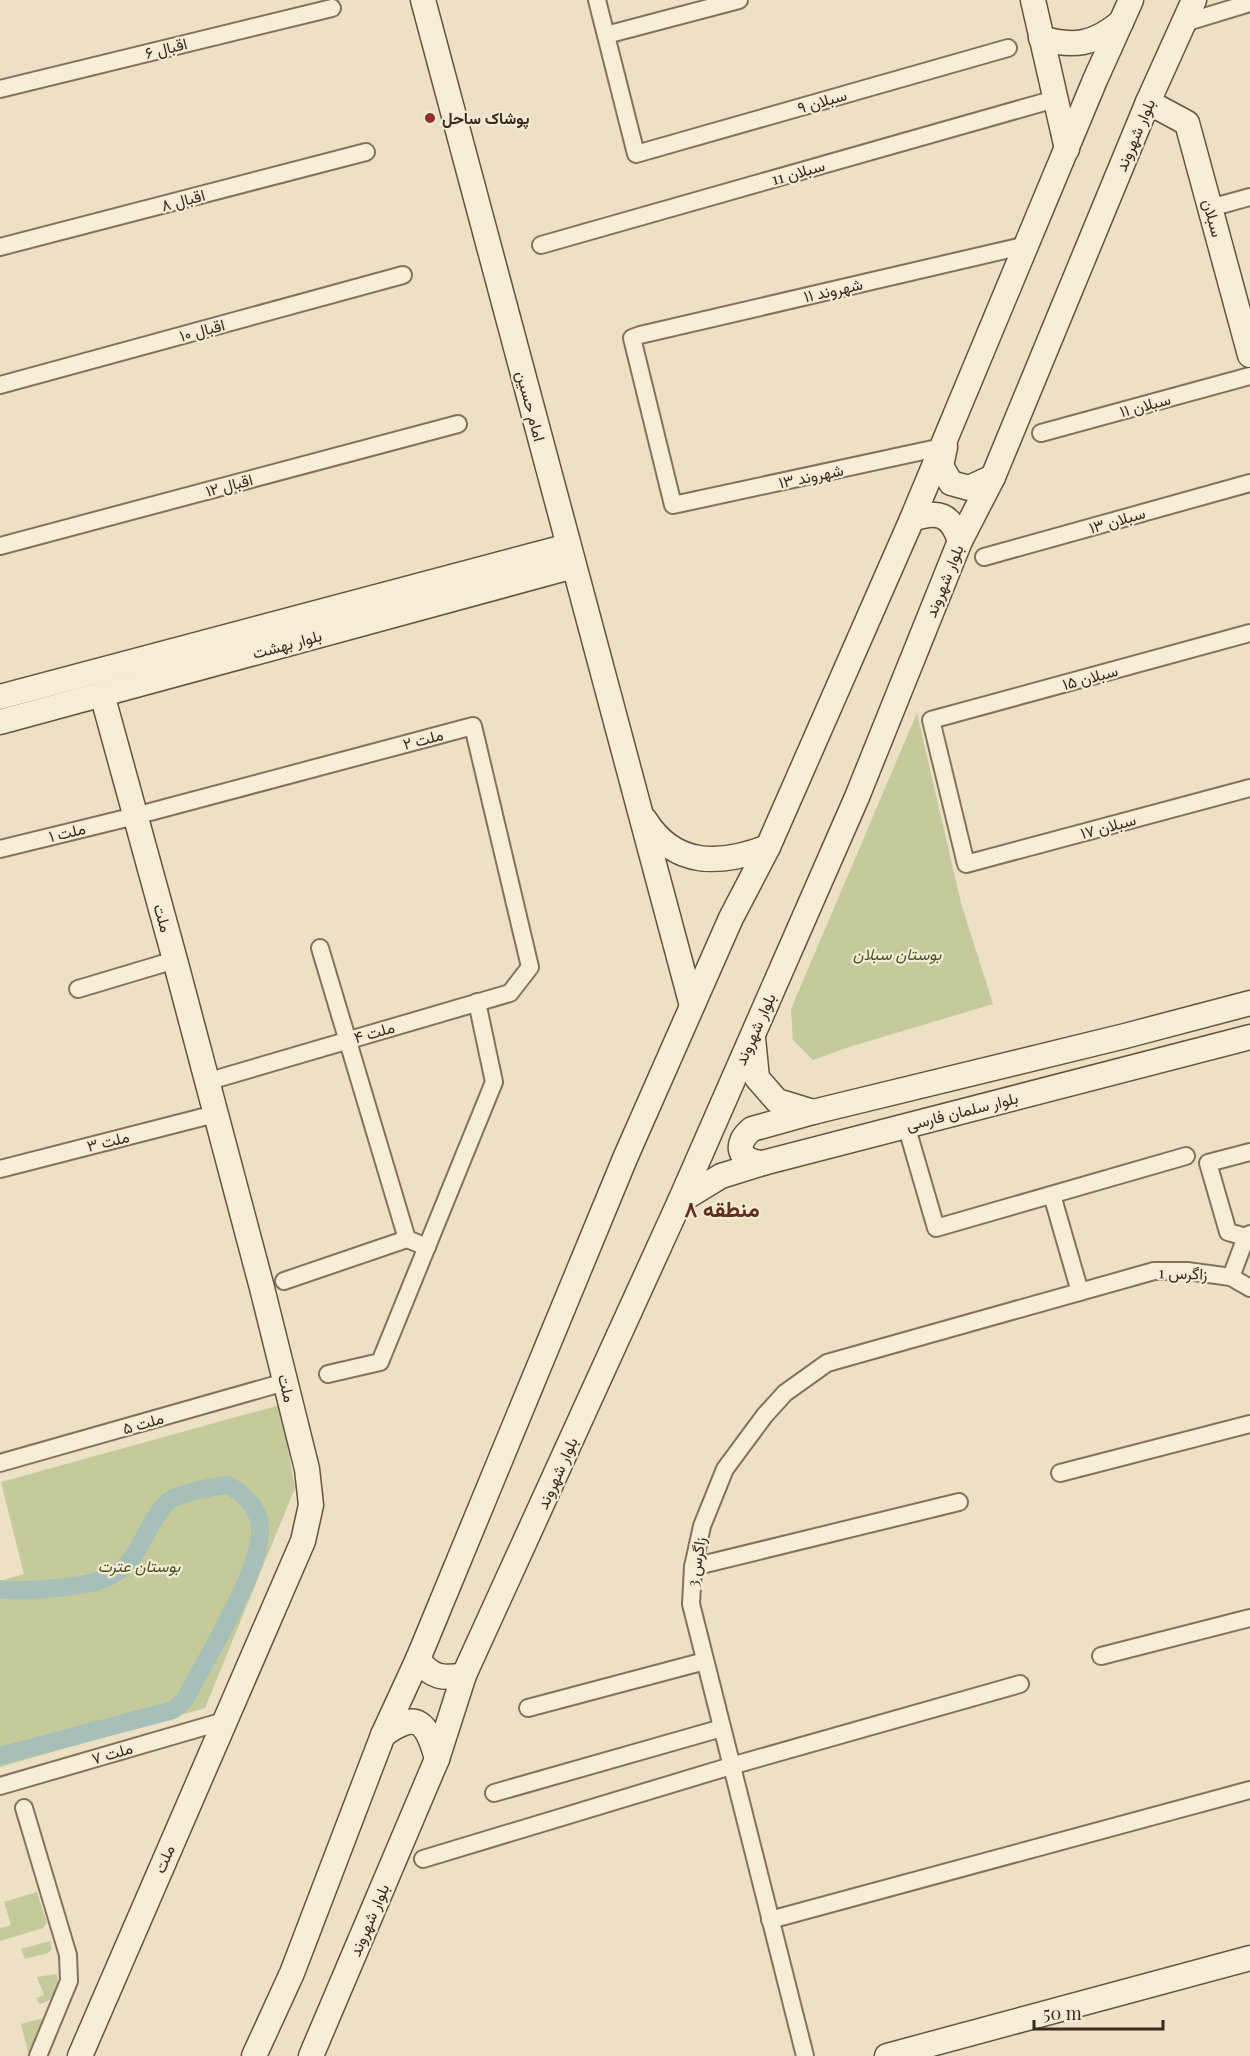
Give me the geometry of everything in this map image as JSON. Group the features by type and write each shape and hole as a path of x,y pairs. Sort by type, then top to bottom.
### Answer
{"main road":[{"name":"امام حسین","path":"423,0 692,1006"},
{"path":"1033,0 1067,148"},
{"path":"254,2056 292,1973 383,1735 418,1659 626,1156 731,918 768,847 912,519 1131,0"},
{"name":"بلوار شهروند","path":"311,2056 437,1759 464,1675 680,1201 857,797 960,542 993,477 1148,102 1194,0"},
{"path":"1041,38 1058,43 1075,44 1108,33 1121,22"},
{"name":"سبلان","path":"1148,102 1187,123 1249,349"},
{"path":"944,443 941,466 951,483 969,488 993,477"},
{"path":"912,519 928,513 942,516 956,527 960,542"},
{"name":"بلوار بهشت","path":"0,722 571,556"},
{"name":"بلوار بهشت","path":"0,697 571,556"},
{"name":"ملت","path":"80,2056 303,1541 311,1505 307,1469 285,1382 175,960 102,694"},
{"path":"641,812 654,835 675,850 698,858 723,860 768,847"},
{"name":"بلوار سلمان فارسی","path":"763,1163 752,1162 744,1156 740,1146 744,1136 752,1129 1250,1003"},
{"path":"753,1035 757,1078 777,1101 813,1112"},
{"name":"بلوار سلمان فارسی","path":"680,1201 721,1176 763,1163 1250,1037"},
{"path":"418,1659 424,1668 437,1676 448,1678 464,1675"},
{"path":"383,1735 398,1724 408,1722 418,1724 427,1730 437,1759"},
{"path":"887,2056 1250,1959"}],"street":[{"path":"597,0 606,35 739,0"},
{"path":"1184,23 1250,3"},
{"name":"اقبال ۶","path":"0,88 332,8"},
{"name":"سبلان ۹","path":"606,35 636,154 1008,48"},
{"name":"سبلان 11","path":"541,244 1055,99"},
{"name":"اقبال ۸","path":"0,247 366,152"},
{"path":"1210,208 1250,197"},
{"name":"شهروند ۱۱","path":"680,504 673,504 670,498 632,338 640,334 1027,245"},
{"name":"اقبال ۱۰","path":"0,385 404,275"},
{"name":"سبلان ۱۱","path":"1041,434 1250,376"},
{"name":"اقبال ۱۲","path":"0,546 458,424"},
{"name":"شهروند ۱۳","path":"680,504 944,443"},
{"name":"سبلان ۱۳","path":"984,557 1250,483"},
{"name":"سبلان ۱۵","path":"966,864 931,720 1250,633"},
{"name":"ملت ۲","path":"135,816 473,726 530,967"},
{"name":"سبلان ۱۷","path":"966,864 1250,789"},
{"name":"ملت ۱","path":"0,849 135,816"},
{"path":"320,948 407,1239"},
{"path":"78,989 175,960"},
{"name":"ملت ۴","path":"206,1082 510,993 530,967"},
{"path":"328,1374 380,1362 494,1082 477,1002"},
{"name":"ملت ۳","path":"0,1169 215,1114"},
{"path":"906,1125 936,1228 1186,1156"},
{"path":"1231,1277 1248,1236 1228,1232 1208,1163 1250,1152"},
{"path":"1052,1195 1080,1292"},
{"path":"284,1281 407,1239 427,1247"},
{"name":"زاگرس 1","path":"1080,1292 1154,1271 1187,1271 1231,1277 1250,1288"},
{"name":"زاگرس 3","path":"805,2056 691,1604 693,1567 702,1526 725,1469 765,1415 785,1393 827,1363 1080,1292"},
{"name":"ملت ۵","path":"0,1463 285,1382"},
{"path":"1060,1473 1250,1424"},
{"path":"693,1567 959,1502"},
{"path":"1101,1656 1250,1618"},
{"path":"528,1708 705,1661"},
{"path":"423,1859 731,1766 1020,1684"},
{"name":"ملت ۷","path":"0,1786 224,1721"},
{"path":"494,1793 722,1728"},
{"path":"770,1920 1250,1790"},
{"path":"24,1808 68,1955 69,1981 38,2056"}],"green space":[{"name":"بوستان سبلان","path":"917,713 961,903 993,1004 813,1060 793,1040 791,1009"},
{"name":"بوستان عترت","path":"280,1405 295,1488 205,1708 0,1767 0,1581 24,1574 1,1482"},
{"path":"37,1892 47,1923 43,1928 0,1941 0,1928 11,1925 4,1902"},
{"path":"50,1941 52,1949 48,1953 25,1959 21,1949"},
{"path":"57,1974 55,1994 49,2000 39,2004 36,1998 44,1995 37,1977"},
{"path":"44,2018 29,2056 21,2024"}],"waterway":[{"path":"0,1589 70,1587 105,1579 125,1566 133,1557 165,1504 175,1497 190,1492 228,1485 250,1502 259,1521 258,1545 243,1590 184,1701 173,1710 0,1756"}],"place":[{"name":"پوشاک ساحل","path":"430,118"}],"district":[{"name":"منطقه ۸","path":"722,1209"}]}
